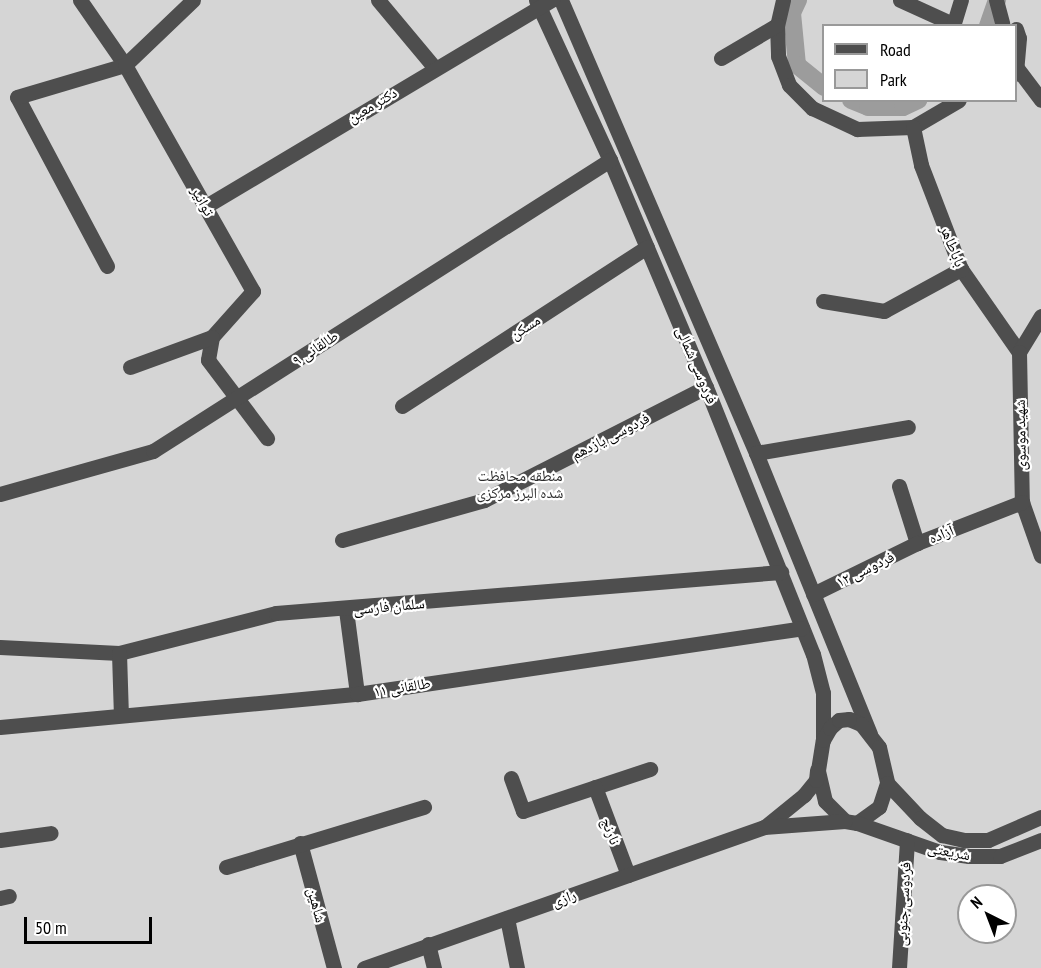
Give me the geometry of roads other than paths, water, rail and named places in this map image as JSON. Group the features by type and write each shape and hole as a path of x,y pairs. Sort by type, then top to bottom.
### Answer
{"street":[{"name":"توانیر","path":"80,0 125,65 252,291 212,337"},
{"path":"107,266 17,97 125,65 193,0"},
{"path":"378,0 434,67"},
{"name":"فردوسی شمالی","path":"561,0 756,453 870,734"},
{"path":"783,0 777,25 778,56 789,85 812,108 857,129 913,127 956,102"},
{"path":"900,0 951,24"},
{"path":"953,24 961,0"},
{"path":"996,0 1005,24"},
{"name":"دکتر معین","path":"206,206 542,2"},
{"name":"فردوسی شمالی","path":"542,2 782,572 823,693 821,747"},
{"path":"721,58 777,25"},
{"path":"1017,72 1041,100"},
{"name":"باباطاهر","path":"913,127 921,165 961,269 1019,352"},
{"name":"طالقانی ۹","path":"0,494 153,451 610,160"},
{"name":"مسکن","path":"402,406 647,248"},
{"path":"823,301 884,311 961,269"},
{"path":"1019,352 1041,316"},
{"path":"130,367 212,337 208,360 267,438"},
{"name":"شهید موسوی","path":"1019,352 1022,502 1041,556"},
{"name":"فردوسی یازدهم","path":"342,540 484,500 706,387"},
{"path":"756,453 908,427"},
{"name":"آزاده","path":"899,486 917,543 1022,502"},
{"name":"فردوسی ۱۲","path":"813,594 917,543"},
{"name":"سلمان فارسی","path":"0,647 119,653 276,613 346,610 782,572"},
{"path":"346,610 357,694"},
{"name":"طالقانی ۱۱","path":"0,727 357,694 802,628"},
{"path":"119,653 121,715"},
{"path":"839,720 861,724 870,734 884,762 887,783 879,807 851,822 764,827 793,806 816,780 821,747 839,720"},
{"path":"821,747 820,786 825,801 851,822"},
{"path":"511,778 523,811 650,769"},
{"name":"شریعتی","path":"887,783 920,818 942,835 964,840 988,840 1041,817"},
{"name":"نارنج","path":"595,787 628,875"},
{"path":"226,867 423,807"},
{"name":"شریعتی","path":"851,822 940,852 969,856 1000,856 1041,840"},
{"name":"رازی","path":"364,968 764,827"},
{"path":"0,840 51,833"},
{"name":"فردوسی جنوبی","path":"899,968 907,840"},
{"name":"شاهین","path":"300,843 334,968"},
{"path":"507,918 517,968"},
{"path":"428,944 434,968"}],"waterway":[{"path":"798,0 792,13 797,65 822,85"},
{"path":"989,24 997,0"},
{"path":"856,102 868,107 903,107 914,102"}],"park label":[{"name":"منطقه محافظت شده البرز مرکزی","path":"520,484"}]}
